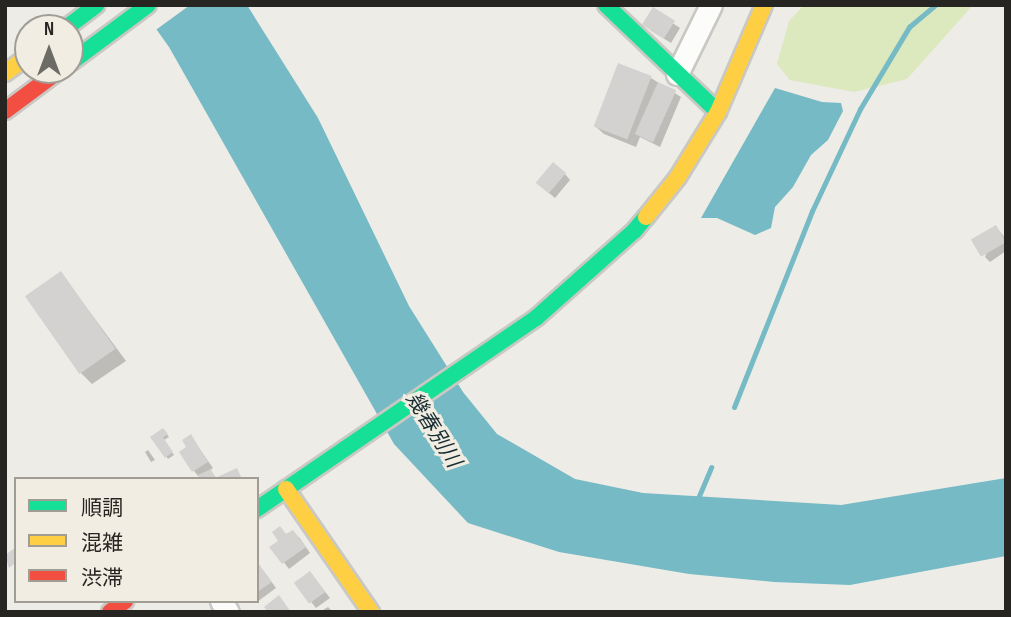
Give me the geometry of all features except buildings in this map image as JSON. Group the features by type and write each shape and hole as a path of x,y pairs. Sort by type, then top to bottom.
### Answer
{"main road":[{"path":"84,53 148,5"},
{"path":"606,5 718,112"},
{"path":"259,508 475,363 585,278 635,230 678,177 718,112 764,5"},
{"path":"5,111 41,84"},
{"path":"286,489 371,612"}],"street":[{"path":"677,74 711,5"}],"green space":[{"path":"804,5 973,5 907,79 854,92 790,80 777,64 789,21"}],"water":[{"name":"幾春別川","path":"139,5 247,5 318,118 409,306 463,392 497,434 575,479 643,493 841,505 1006,478 1006,556 850,585 774,582 689,574 559,552 468,523 394,444 169,47"},
{"path":"775,88 822,102 841,103 843,111 828,140 811,155 793,187 775,207 771,228 755,235 717,218 701,218"}],"pier":[{"path":"135,5 190,5 153,32"}],"waterway":[{"path":"734,407 812,211 860,109 909,27 935,5"},
{"path":"696,503 711,467"}],"traffic: fast":[{"path":"84,14 96,5"},
{"path":"84,53 148,5"},
{"path":"606,5 718,112"},
{"path":"259,508 536,318 635,230 646,217"}],"traffic: slow":[{"path":"646,217 678,177 718,112 764,5"},
{"path":"5,73 14,66"},
{"path":"286,489 371,612"}],"traffic: jam":[{"path":"5,111 41,84"},
{"path":"110,612 122,603"}]}
